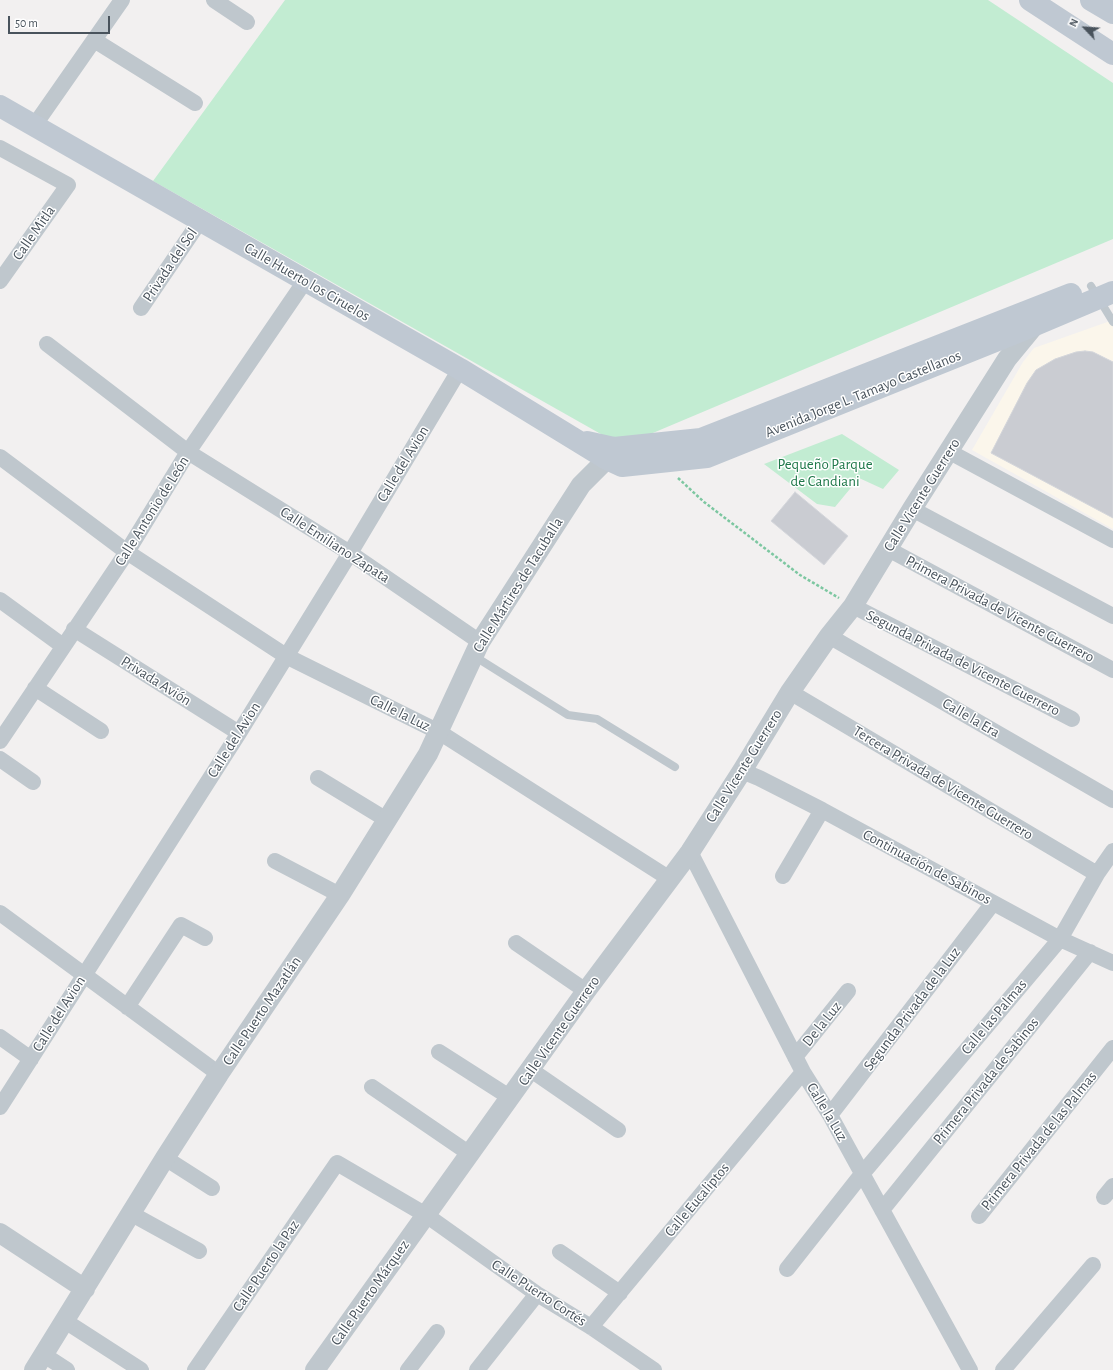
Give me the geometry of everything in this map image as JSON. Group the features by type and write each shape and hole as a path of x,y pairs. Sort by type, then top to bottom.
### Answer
{"main road":[{"path":"1030,0 1113,54"},
{"path":"1091,0 1113,13"},
{"name":"Calle Huerto los Ciruelos","path":"0,106 460,369 578,441 610,453"},
{"name":"Avenida Jorge L. Tamayo Castellanos","path":"610,453 700,439 847,391 1035,325 1101,292 1113,278"},
{"name":"Avenida Jorge L. Tamayo Castellanos","path":"610,453 622,466 707,457 847,391 1044,304 1101,292"}],"street":[{"path":"34,126 122,0"},
{"path":"214,0 247,22"},
{"path":"94,40 195,104"},
{"name":"Calle Mitla","path":"0,148 68,185 0,281"},
{"name":"Privada del Sol","path":"141,308 200,221"},
{"name":"Calle Antonio de León","path":"0,741 127,552 188,452 305,281"},
{"name":"Calle Vicente Guerrero","path":"426,1215 586,991 690,852 790,692 829,636 853,606 948,451 1007,359 1035,325 1044,304"},
{"name":"Calle Emiliano Zapata","path":"48,344 188,452 350,553 477,649"},
{"name":"Calle del Avion","path":"0,1107 239,733 350,553 460,369"},
{"path":"948,451 1113,540"},
{"name":"Calle Mártires de Tacuballa","path":"439,732 477,649 581,485 610,453"},
{"name":"Calle la Luz","path":"0,456 127,552 286,656 439,732 670,879"},
{"path":"912,509 1113,616"},
{"name":"Primera Privada de Vicente Guerrero","path":"888,549 1113,670"},
{"path":"0,600 63,646"},
{"name":"Segunda Privada de Vicente Guerrero","path":"853,606 1072,719"},
{"name":"Privada Avión","path":"74,629 239,733"},
{"name":"Calle la Era","path":"829,636 1113,800"},
{"path":"35,688 101,731"},
{"name":"Tercera Privada de Vicente Guerrero","path":"790,692 1097,874"},
{"name":"Calle Puerto Mazatlán","path":"39,1362 165,1158 219,1074 340,895 428,754 439,732"},
{"path":"0,759 33,782"},
{"name":"Continuación de Sabinos","path":"742,771 822,810 1060,938 1113,963"},
{"path":"318,778 387,820"},
{"path":"783,876 822,810"},
{"name":"Calle las Palmas","path":"787,1269 862,1174 1060,938 1097,874 1113,851"},
{"name":"Calle la Luz","path":"690,852 803,1072 830,1115 970,1370"},
{"path":"275,861 340,895"},
{"name":"Segunda Privada de la Luz","path":"830,1115 993,903"},
{"path":"0,913 219,1074"},
{"path":"127,1007 181,926 205,938"},
{"path":"516,943 586,991"},
{"name":"Primera Privada de Sabinos","path":"882,1210 1090,952"},
{"name":"De la Luz","path":"795,1057 848,991"},
{"path":"0,1037 31,1059"},
{"name":"Primera Privada de las Palmas","path":"979,1216 1113,1048"},
{"path":"439,1052 511,1098"},
{"path":"531,1070 618,1130"},
{"name":"Calle Eucaliptos","path":"591,1327 803,1072"},
{"path":"372,1087 470,1154"},
{"path":"165,1158 212,1188"},
{"name":"Calle Puerto Cortés","path":"337,1163 426,1215 537,1294 591,1327 654,1370"},
{"name":"Calle Puerto la Paz","path":"195,1370 337,1163"},
{"path":"130,1214 199,1251"},
{"name":"Calle Puerto Márquez","path":"315,1370 426,1215"},
{"path":"0,1233 85,1289"},
{"path":"560,1252 620,1293"},
{"path":"1003,1370 1094,1265"},
{"path":"477,1370 537,1294"},
{"path":"65,1321 141,1370"},
{"path":"408,1370 437,1332"},
{"path":"39,1362 67,1370"}],"lane":[{"path":"1101,292 1113,322"},
{"path":"477,649 568,715 597,719 675,767"}],"path":[{"path":"661,462 704,502 794,570 853,606"}],"shaded area":[{"path":"1113,320 1113,529 972,450 1023,362 1034,348"}],"green space":[{"path":"285,0 988,0 1113,83 1113,239 622,446 153,181"},
{"name":"Pequeño Parque de Candiani","path":"842,434 899,470 883,489 859,478 835,507 817,504 764,464"}],"building":[{"path":"1076,352 1093,352 1113,362 1113,518 991,453 1027,383 1036,370 1055,359"},
{"path":"795,492 848,536 824,565 771,521"}]}
